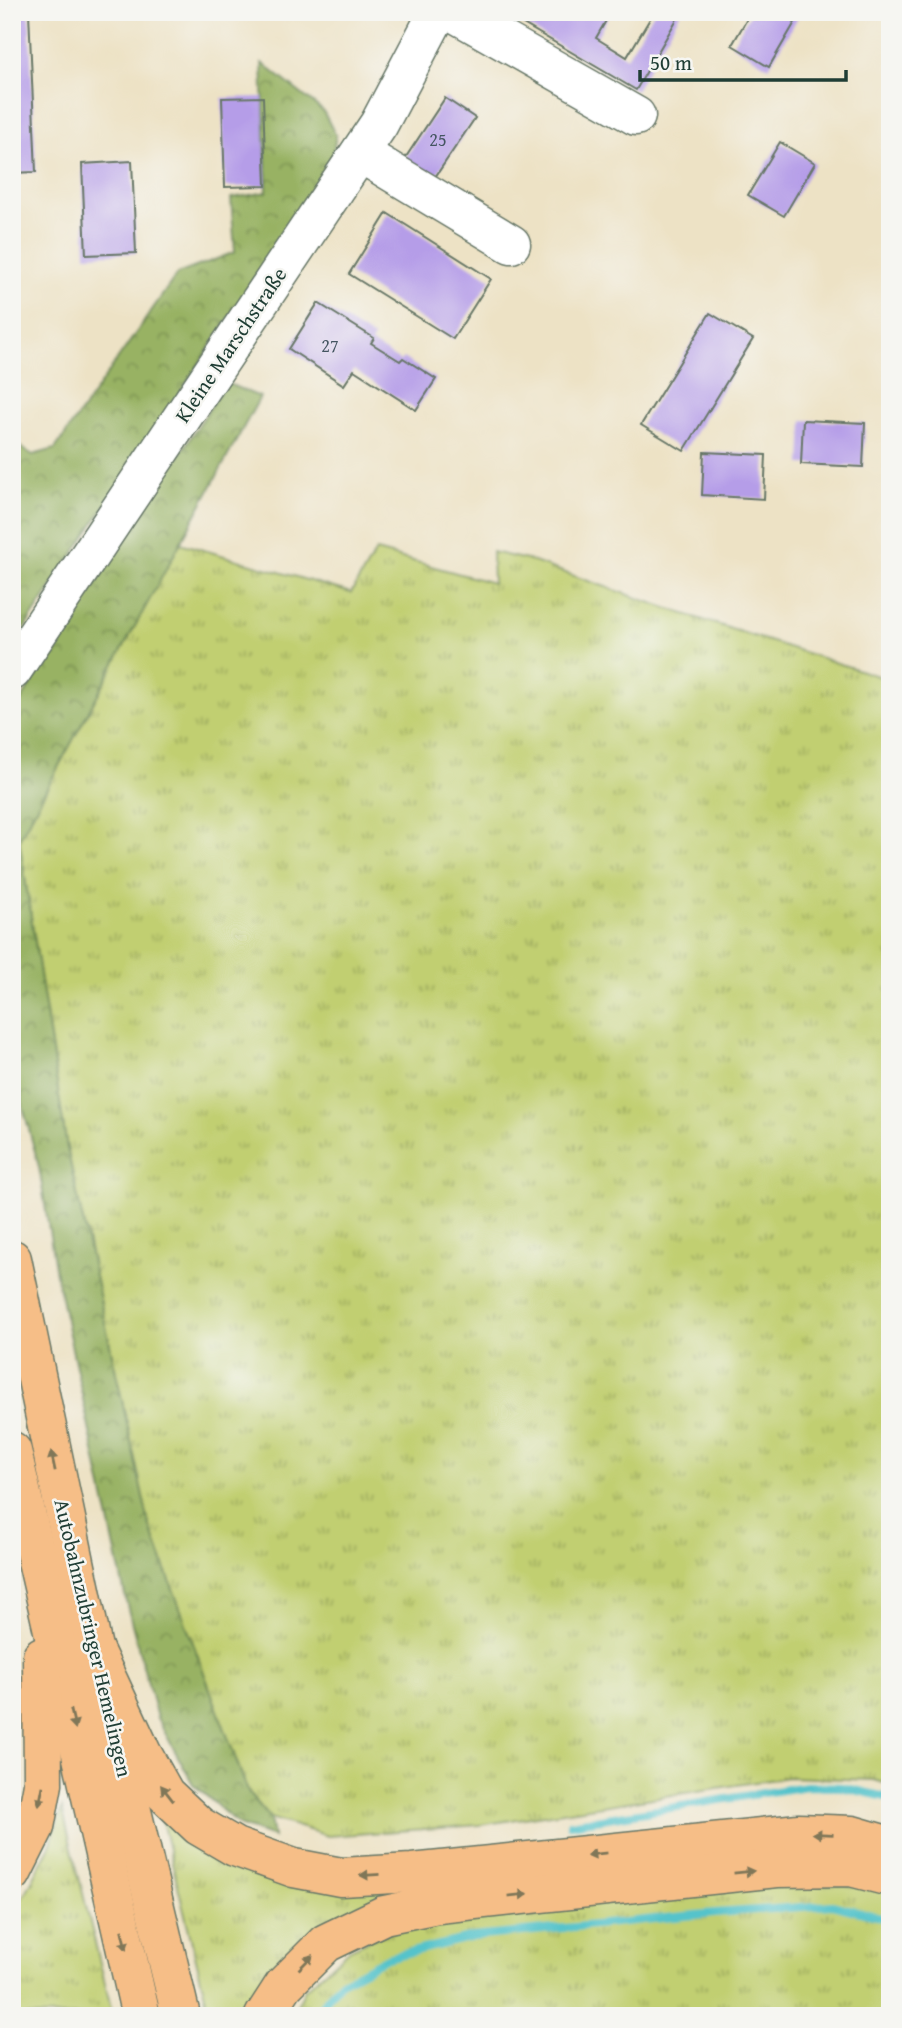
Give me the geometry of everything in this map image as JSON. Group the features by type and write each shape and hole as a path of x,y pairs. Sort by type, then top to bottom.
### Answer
{"highway":[{"name":"Autobahnzubringer Hemelingen","path":"12,1259 93,1648 181,2016"},
{"name":"Autobahnzubringer Hemelingen","path":"12,1451 141,2016"},
{"path":"12,1873 35,1827 43,1784 41,1581"},
{"path":"93,1648 142,1753 166,1794 199,1826 235,1847 294,1868 341,1877 412,1873 799,1833 852,1835 890,1846"},
{"path":"264,2016 284,1985 326,1943 384,1915 438,1904 777,1868 851,1867 890,1877"}],"street":[{"name":"Kleine Marschstraße","path":"12,671 379,124 438,12"},
{"path":"453,12 636,116"},
{"path":"360,153 511,244"}],"green space":[{"path":"262,63 323,111 336,136 331,164 12,647 12,442 33,455 55,449 177,274 235,252 231,198 267,192"},
{"path":"226,383 260,397 19,839 67,1148 149,1524 248,1792 270,1818 273,1837 239,1825 193,1784 157,1718 128,1609 56,1274 39,1167 12,1066 12,714"},
{"path":"180,543 351,593 376,551 493,583 492,552 531,561 672,610 890,680 890,1785 874,1780 788,1777 480,1825 328,1836 270,1818 248,1792 149,1524 67,1148 19,839"},
{"path":"157,1801 199,1837 416,1885 251,2016 210,2016"},
{"path":"62,1808 113,2016 12,2016 12,1909 27,1891 50,1846"},
{"path":"845,1885 890,1893 890,2016 292,2016 305,1989 350,1949 391,1931 453,1917 771,1886"}],"building":[{"path":"12,12 29,12 36,172 12,173"},
{"path":"503,12 611,12 596,38 627,57 654,12 681,12 636,90"},
{"path":"751,12 801,12 769,67 732,45"},
{"path":"263,97 266,186 225,187 222,98"},
{"path":"445,98 475,118 431,183 402,163"},
{"path":"780,142 815,163 784,216 748,195"},
{"path":"132,161 136,253 86,255 82,164"},
{"path":"387,213 491,279 453,339 349,274"},
{"path":"318,303 374,338 371,343 400,361 403,358 436,379 416,410 354,370 344,385 289,349"},
{"path":"710,313 753,339 684,451 641,425"},
{"path":"803,420 865,423 863,467 801,464"},
{"path":"704,452 766,455 764,499 702,495"}],"waterway":[{"path":"570,1824 807,1786 841,1787 890,1798"},
{"path":"313,2016 340,1983 387,1958 473,1937 715,1913 832,1905 880,1917 890,1923"}]}
